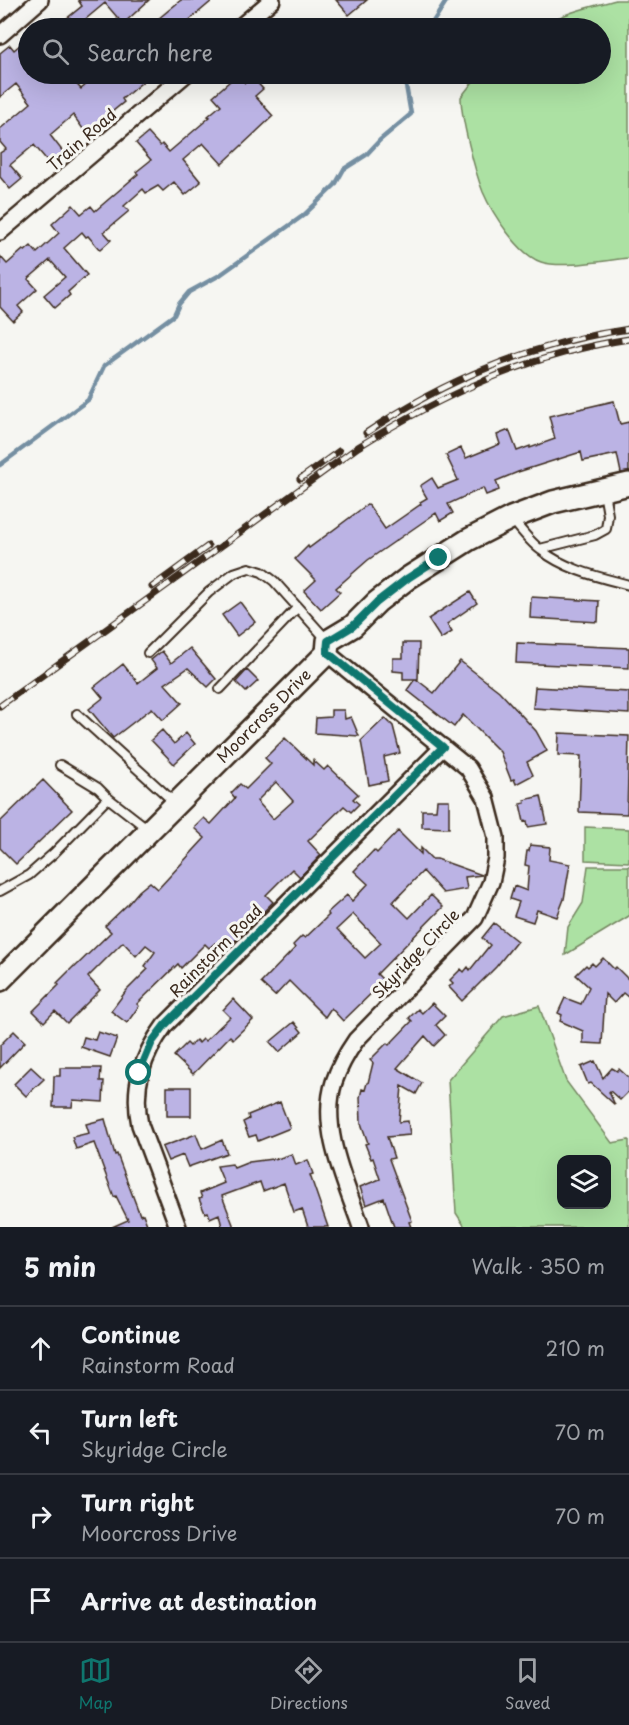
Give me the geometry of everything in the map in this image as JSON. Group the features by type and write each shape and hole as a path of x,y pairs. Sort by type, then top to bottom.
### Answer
{"street":[{"path":"19,18 40,0"},
{"path":"251,18 272,0"},
{"path":"0,35 18,19"},
{"name":"Train Road","path":"0,232 174,84"},
{"name":"Moorcross Drive","path":"0,980 327,647 377,602 408,578 468,540 511,518 553,502 629,484"},
{"name":"Skyridge Circle","path":"327,647 468,768 486,798 496,837 496,858 491,882 474,918 356,1040 334,1083 330,1113 334,1141 361,1227"},
{"name":"Rainstorm Road","path":"178,1227 140,1125 137,1108 139,1073 152,1042 165,1025 443,747"}],"lane":[{"path":"540,549 595,535 606,528 608,515 604,489"},
{"path":"511,518 540,549 562,564 629,585"},
{"path":"148,653 209,592 234,573 249,568 262,572 274,581 327,647"},
{"path":"220,689 297,608"},
{"path":"77,714 175,803"},
{"path":"60,765 98,788 149,830"},
{"path":"0,891 29,875 108,798"}],"green space":[{"path":"616,0 629,0 629,258 561,265 550,264 533,258 515,242 487,201 469,145 461,97 471,84 611,84 611,18 558,18"},
{"path":"585,827 629,829 629,862 585,860"},
{"path":"588,866 629,866 629,916 565,955 568,927 583,903"},
{"path":"539,1006 566,1081 612,1143 629,1140 629,1227 465,1227 456,1213 448,1080 503,1016"}],"building":[{"path":"78,0 149,0 130,18 118,18 105,3 87,18 67,18 82,6"},
{"path":"181,0 213,0 192,18 159,18"},
{"path":"336,0 367,0 349,15"},
{"path":"10,45 14,50 18,47 18,84 76,84 81,89 87,84 140,84 122,99 124,102 86,133 73,115 50,135 64,153 50,164 34,145 10,165 22,179 10,189 0,177 0,153 6,149 0,142 0,129 31,103 16,84 0,97 0,53"},
{"path":"227,84 258,84 263,89 255,96 273,116 222,164 203,143 183,160 201,182 185,195 174,182 163,191 158,186 146,193 143,189 124,206 129,211 104,232 111,240 100,250 82,232 64,248 87,275 68,292 70,295 55,308 44,295 65,277 50,260 28,279 37,289 18,306 23,312 13,321 0,307 0,256 7,264 31,246 37,253 59,233 52,224 73,205 81,214 91,206 95,211 151,160 136,143 148,133 169,152 221,105 213,96"},
{"path":"614,401 620,424 629,422 629,472 621,473 617,454 583,461 581,452 518,472 496,481 499,490 486,495 483,488 448,504 453,513 440,521 436,513 368,560 336,588 340,592 321,609 304,591 316,580 295,559 308,546 309,548 368,504 385,529 427,498 420,486 432,478 438,488 458,480 446,455 461,448 466,458 500,444 497,435 509,430 517,451 530,446 530,448 555,439 549,416"},
{"path":"470,592 477,603 447,624 452,632 441,639 428,619"},
{"path":"531,597 599,601 598,622 530,618"},
{"path":"240,602 255,622 237,636 222,615"},
{"path":"403,643 419,643 418,679 416,679 434,693 460,661 499,691 536,731 547,751 527,762 533,775 516,784 514,779 511,780 500,752 463,715 454,727 407,690 415,679 403,679 403,672 393,671 393,658 403,658"},
{"path":"517,643 629,648 629,668 516,663"},
{"path":"190,648 216,679 208,687 188,668 165,684 182,703 163,720 152,708 113,738 89,709 103,698 94,687 123,664 138,683 157,668 151,660 162,651 171,663"},
{"path":"247,670 258,681 246,692 236,682"},
{"path":"535,687 629,692 629,714 533,708"},
{"path":"331,710 344,710 345,719 351,717 359,736 315,733 316,718 331,717"},
{"path":"385,718 393,726 400,753 384,757 388,781 369,785 361,741"},
{"path":"162,730 174,744 186,733 195,744 174,764 151,740"},
{"path":"559,733 629,736 627,814 579,812 581,756 558,755"},
{"path":"285,738 313,765 313,760 324,770 328,766 358,794 353,799 359,804 351,812 344,806 308,841 321,855 300,877 292,869 266,895 273,902 224,952 215,943 209,948 205,944 181,968 178,964 137,1004 139,1006 127,1023 111,1011 126,991 148,969 145,966 155,952 146,945 136,956 123,942 88,977 100,990 67,1023 55,1011 44,1022 33,1011 59,985 57,983 111,932 105,926 139,891 150,882 158,889 205,838 194,828 204,818 211,824 235,798 231,793 240,784 246,789 271,764 265,758","holes":["276,782 293,801 273,819 257,801"]},
{"path":"43,780 72,810 16,864 0,848 0,822"},
{"path":"541,796 547,824 528,827 527,821 524,822 520,804 525,803 524,800"},
{"path":"437,800 449,800 449,828 422,827 422,810 436,810"},
{"path":"398,831 421,854 421,848 432,859 482,875 465,877 467,889 443,893 423,871 393,902 409,918 431,895 443,907 377,974 384,981 343,1021 331,1008 325,1017 289,981 275,996 261,983 295,948 293,945 302,936 305,938 347,895 352,901 368,884 354,871 374,850 377,853","holes":["353,914 381,943 365,958 337,929"]},
{"path":"530,845 550,847 549,860 570,864 564,899 557,917 537,910 533,922 514,916 519,902 510,899 514,886 527,891 529,866 525,865"},
{"path":"494,923 517,941 496,967 462,1001 449,987 453,983 450,980 461,969 464,972 468,967 470,970 490,945 482,938"},
{"path":"603,958 629,980 629,998 623,993 614,1003 605,994 602,1044 583,1043 583,1031 560,1021 562,1015 558,1013 565,998 581,1004 589,987 576,975 586,965 588,967 592,963 595,966"},
{"path":"233,999 253,1020 233,1039 230,1036 193,1074 174,1056 187,1043 190,1046 196,1040 199,1043 203,1039 205,1041 230,1017 223,1010"},
{"path":"432,1003 445,1016 436,1025 445,1035 434,1046 425,1036 397,1068 422,1083 416,1094 402,1086 399,1122 408,1121 410,1135 387,1137 394,1158 389,1159 412,1221 409,1222 411,1227 394,1227 384,1198 366,1205 360,1187 380,1179 373,1158 371,1159 365,1144 368,1143 361,1123 360,1097 362,1089 365,1090 368,1083 373,1063 370,1060 387,1043 389,1045 412,1021 409,1018 418,1009 422,1013"},
{"path":"294,1022 302,1032 279,1052 270,1042"},
{"path":"14,1031 25,1042 0,1068 0,1045"},
{"path":"98,1032 117,1038 110,1057 81,1047 84,1037 95,1040"},
{"path":"595,1061 603,1078 612,1068 617,1071 619,1069 629,1078 629,1091 620,1100 609,1092 615,1105 591,1083 588,1084 581,1067"},
{"path":"31,1067 44,1079 26,1096 14,1084"},
{"path":"60,1068 101,1068 100,1081 104,1081 103,1102 73,1100 72,1107 53,1107 54,1076 60,1076"},
{"path":"167,1087 191,1087 191,1116 167,1116"},
{"path":"280,1102 290,1128 258,1141 256,1135 249,1137 243,1122 249,1119 248,1115"},
{"path":"105,1119 115,1155 117,1154 140,1215 143,1214 148,1227 112,1227 128,1220 116,1196 114,1197 94,1143 76,1149 72,1137 89,1133 86,1124"},
{"path":"196,1134 202,1149 222,1140 227,1153 188,1167 183,1155 168,1161 162,1147"},
{"path":"292,1154 296,1165 308,1160 313,1174 310,1175 328,1227 308,1227 302,1209 294,1212 284,1183 263,1191 260,1182 222,1196 234,1227 222,1227 219,1214 210,1218 208,1212 205,1213 199,1199 202,1198 200,1193 224,1183 217,1166 232,1164 234,1168 249,1162"}],"waterway":[{"path":"435,18 447,0"},
{"path":"0,465 88,400 104,366 174,315 179,304 189,292 220,275 304,215 335,185 344,169 366,155 411,114 406,84"}],"railway":[{"path":"366,433 427,396 492,366 560,343 629,329"},
{"path":"0,706 358,447 390,428 455,394 522,366 592,346 629,339"},
{"path":"300,479 339,451"},
{"path":"152,587 208,546"}],"route":[{"path":"139,1073 152,1042 165,1025 443,747 327,652 328,641 353,626 377,602 439,558"}]}
